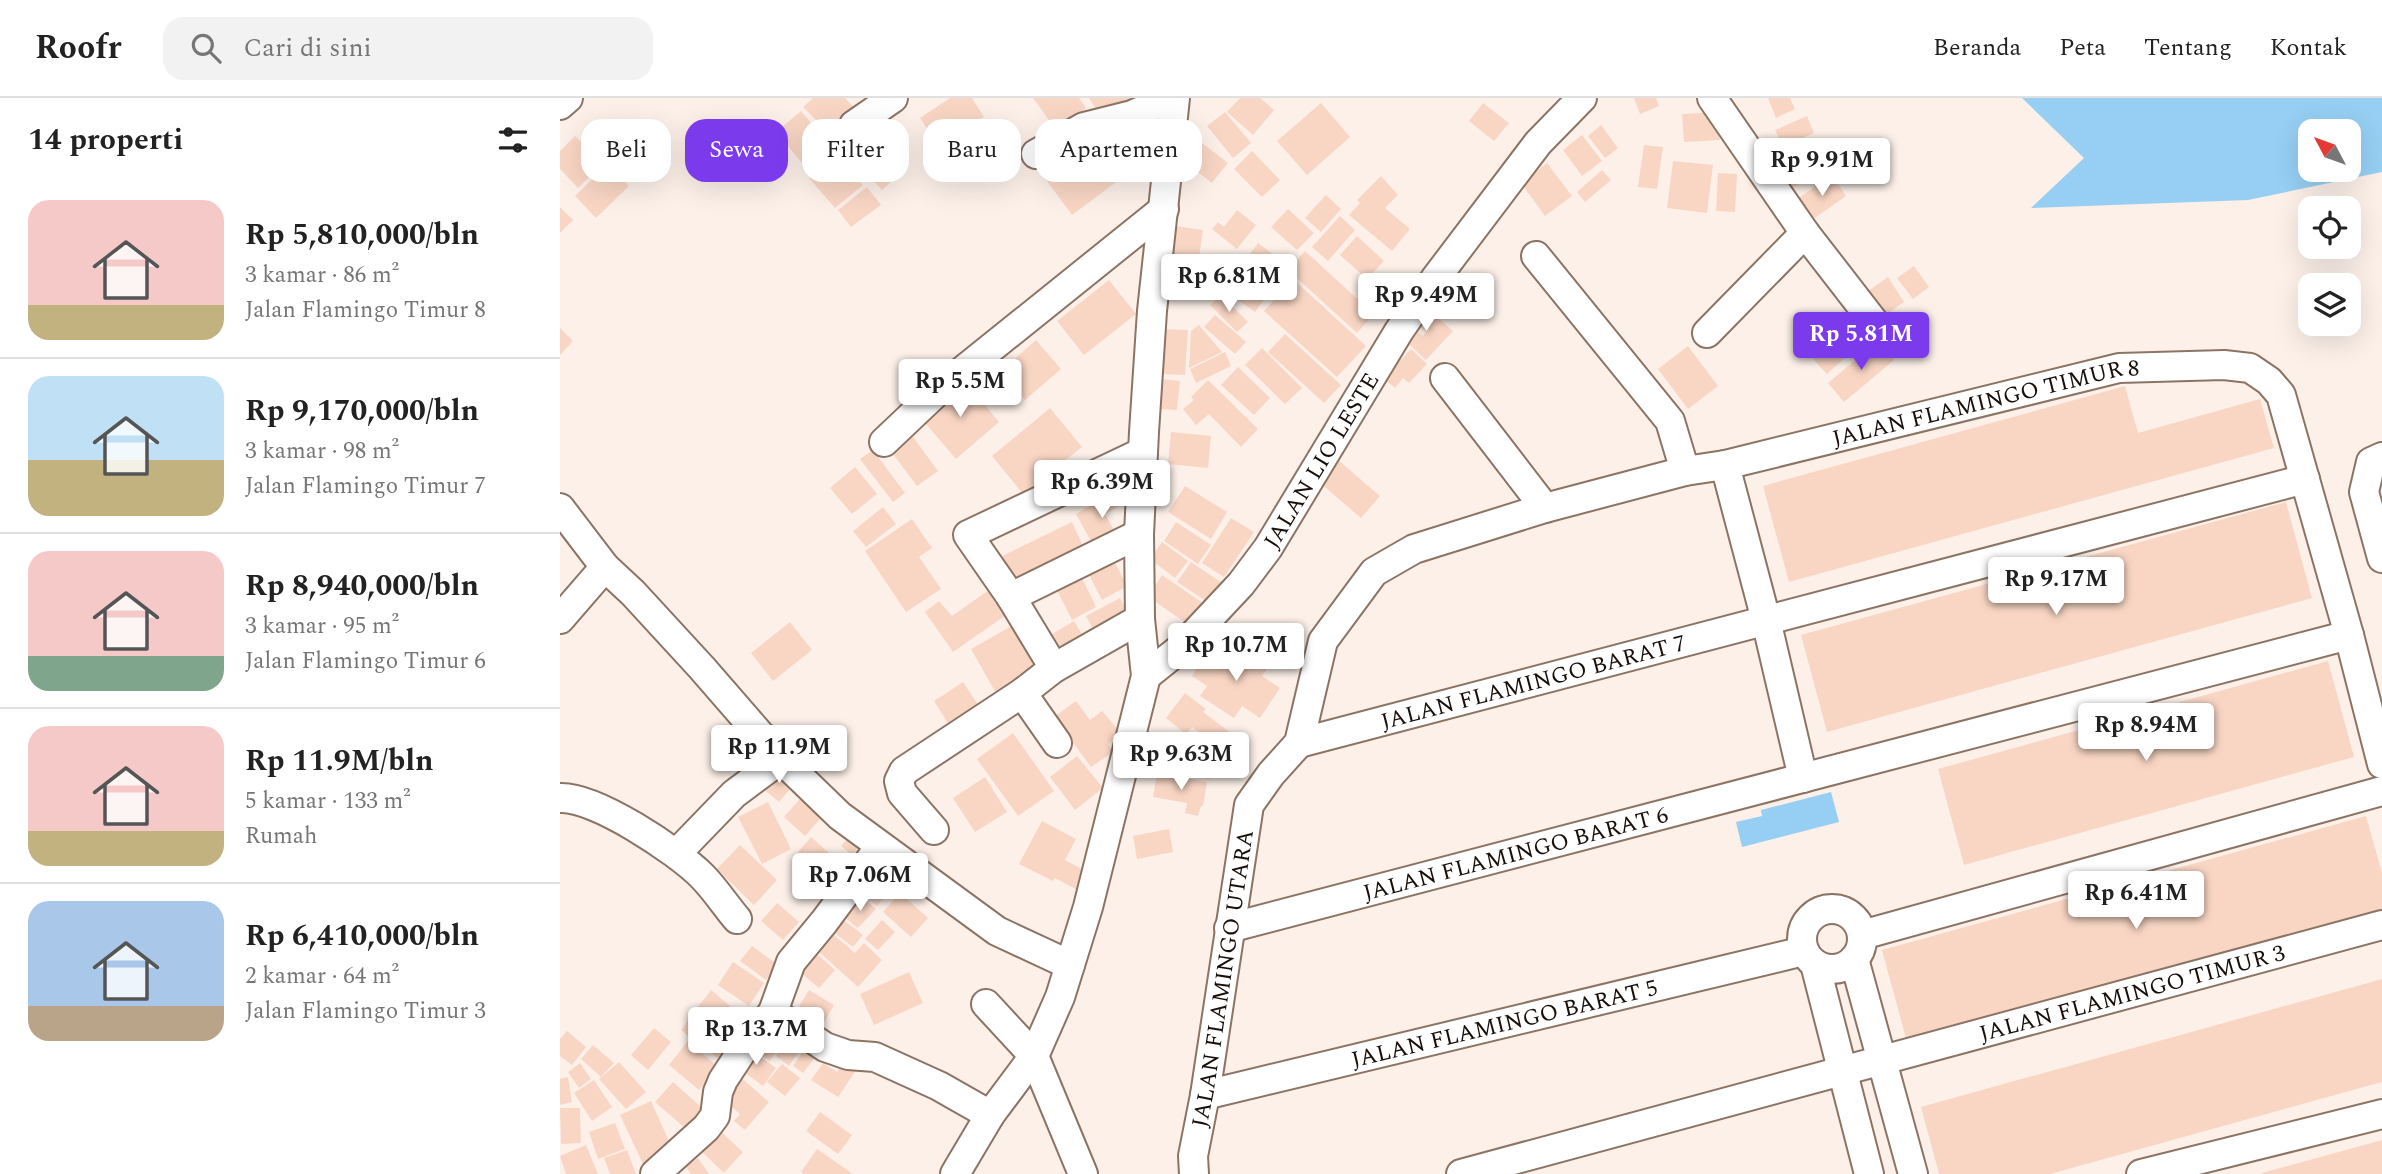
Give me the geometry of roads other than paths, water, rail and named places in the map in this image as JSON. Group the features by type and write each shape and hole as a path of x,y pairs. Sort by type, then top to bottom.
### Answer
{"street":[{"path":"560,104 568,98"},
{"path":"863,119 893,98"},
{"path":"955,1174 990,1115 1034,1056 1060,997 1088,907 1146,676 1140,619 1139,534 1152,311 1173,98 1116,119"},
{"name":"JALAN LIO LESTE","path":"1146,676 1181,649 1241,584 1268,548 1399,331 1428,289 1538,143 1582,98"},
{"path":"1722,102 1805,233 1884,335"},
{"path":"884,442 940,389 1164,209"},
{"path":"1707,333 1805,233"},
{"path":"1536,256 1670,421 1685,471"},
{"name":"JALAN FLAMINGO TIMUR 8","path":"1545,508 1685,471 1725,465 2119,368 2224,365 2250,368 2269,381 2281,395 2305,479"},
{"path":"1445,378 1545,508"},
{"path":"1054,668 1011,597 968,535 1143,452"},
{"path":"2377,460 2364,492 2382,558"},
{"path":"1725,465 1766,620 1803,778"},
{"path":"2305,479 2382,764"},
{"name":"JALAN FLAMINGO BARAT 7","path":"1299,743 2305,479"},
{"path":"560,508 606,567 694,659 781,759 840,816 997,932 1069,965"},
{"name":"JALAN FLAMINGO UTARA","path":"1194,1174 1193,1156 1205,1095 1249,805 1271,774 1299,743 1324,641 1374,572 1414,548 1545,508"},
{"path":"1011,597 1139,534"},
{"path":"560,620 606,567"},
{"path":"934,830 902,793 899,781 904,771 1022,693 1054,668 1140,619"},
{"name":"JALAN FLAMINGO BARAT 6","path":"1229,928 2349,635"},
{"path":"1022,693 1057,743"},
{"path":"677,853 734,794 781,759"},
{"path":"1809,958 1822,968 1839,968 1858,947 2382,791"},
{"path":"560,798 584,800 677,853 703,877 737,919"},
{"path":"655,1174 706,1128 715,1116 718,1092 731,1066 773,1012 791,962 882,848"},
{"path":"1869,1174 1809,958 1801,943 1804,926 1809,918 1824,909 1841,910 1855,919 1858,947 1882,1060 1913,1174"},
{"name":"JALAN FLAMINGO TIMUR 3","path":"1461,1174 2382,925"},
{"name":"JALAN FLAMINGO BARAT 5","path":"1205,1095 1809,958"},
{"path":"986,1004 1034,1056 1083,1174"},
{"path":"773,1012 825,1047 848,1055 875,1057 939,1086 990,1115"},
{"path":"2141,1174 2382,1114"}],"water":[{"path":"2022,98 2382,98 2382,172 2361,176 2361,119 2298,119 2298,182 2334,182 2248,200 2031,208 2084,158"},
{"path":"1831,792 1839,822 1742,847 1736,822 1762,816 1761,810"}]}
